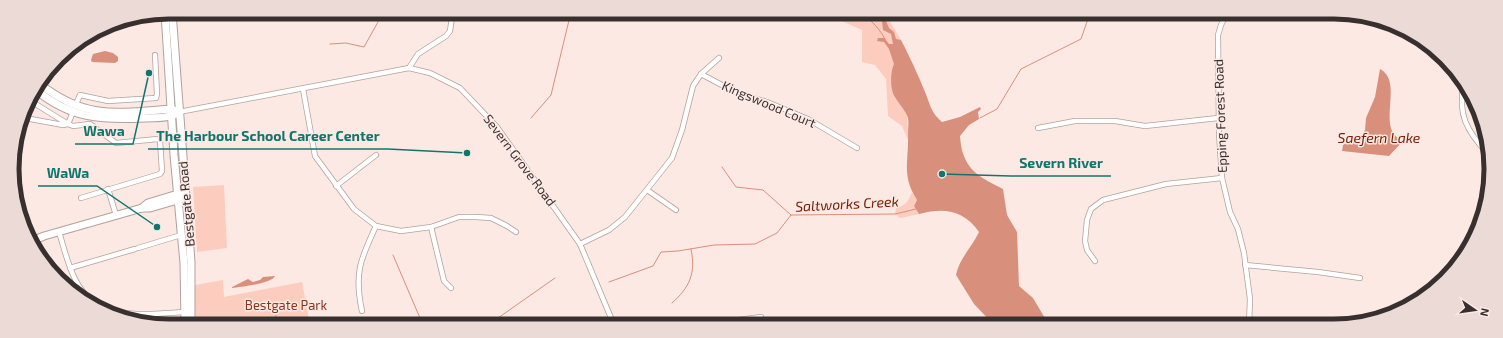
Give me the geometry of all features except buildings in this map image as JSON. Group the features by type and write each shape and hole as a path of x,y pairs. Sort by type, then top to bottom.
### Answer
{"main road":[{"name":"Bestgate Road","path":"165,19 172,112 191,319"},
{"name":"Bestgate Road","path":"172,19 179,112 181,236 188,280 185,319"},
{"path":"44,87 74,109"},
{"path":"40,93 53,102 74,109 108,112 179,112"},
{"path":"36,240 142,208 148,203 181,196"}],"street":[{"path":"409,68 418,54 446,36 450,31 452,19"},
{"name":"Epping Forest Road","path":"1223,19 1218,35 1218,118 1222,178 1230,212 1238,229 1244,253 1250,299 1249,319"},
{"path":"68,124 80,95 108,101 156,98 154,55"},
{"path":"580,244 609,230 625,217 672,158 682,130 693,86 701,74 719,58"},
{"name":"Severn Grove Road","path":"179,112 303,90 322,84 409,68 430,73 460,88 497,127 523,162 580,244 611,319"},
{"name":"Kingswood Court","path":"701,74 737,93 767,102 808,118 856,148"},
{"path":"303,90 315,156 354,209 376,226 401,231 431,227 459,217 476,217 491,218 516,232"},
{"path":"1463,92 1461,109 1465,123 1476,141 1483,149"},
{"path":"34,103 73,126 90,124 116,143 158,139 160,141 162,171 160,174 81,198"},
{"path":"1038,128 1075,121 1115,121 1145,126 1218,118"},
{"path":"28,119 63,125 68,124"},
{"path":"336,186 376,154"},
{"path":"1095,261 1087,250 1085,241 1087,220 1091,209 1103,200 1166,184 1222,178"},
{"path":"108,189 116,215"},
{"path":"647,190 676,210"},
{"path":"362,311 357,278 362,256 376,226"},
{"path":"431,227 444,281 451,288"},
{"path":"59,232 70,268 77,283 84,292"},
{"path":"70,268 181,236"},
{"path":"1245,265 1318,272 1360,278"},
{"path":"129,314 185,312"},
{"path":"746,319 761,317"}],"green space":[{"path":"837,19 888,19 901,40 909,142 902,126 888,116 886,79 875,65 862,62 862,30"},
{"path":"224,185 227,248 197,252 193,187"},
{"path":"912,192 917,200 914,206 919,214 900,218 895,214 896,208 906,203"},
{"name":"Bestgate Park","path":"223,280 224,297 302,282 309,319 195,319 195,285"}],"water":[{"path":"882,21 886,21 889,28 894,32 896,39 901,40 917,73 931,108 942,122 960,117 980,107 981,109 978,112 979,119 969,125 960,136 961,147 972,170 986,180 1003,189 1007,215 1017,232 1019,286 1033,298 1045,319 988,319 974,304 956,275 963,258 979,232 967,219 953,212 937,211 919,214 914,206 917,200 912,191 907,175 908,118 893,94 891,76 894,64 889,49 884,42 877,41 878,38 884,38 889,44 893,44 891,34 883,30"},
{"path":"105,51 113,53 118,57 118,61 115,63 92,62 91,60 93,54"},
{"name":"Saefern Lake","path":"1380,69 1386,74 1391,89 1390,125 1393,133 1402,142 1389,156 1342,151 1343,145 1362,135 1365,130 1366,118 1375,97"},
{"path":"275,276 269,281 263,283 232,288 248,279 253,282 260,280 263,277"}],"waterway":[{"name":"Saltworks Creek","path":"330,44 346,43 364,47 379,19"},
{"name":"Saltworks Creek","path":"531,118 551,95 569,19"},
{"name":"Saltworks Creek","path":"868,19 876,26 887,43"},
{"path":"980,118 997,109 1021,69 1081,39 1088,19"},
{"path":"722,167 736,187 763,190 791,215"},
{"name":"Saltworks Creek","path":"609,282 653,266 661,252 678,251 714,245 755,244 777,233 791,215 895,214 916,209"},
{"path":"672,303 683,291 690,279 693,265 691,249"},
{"path":"393,255 420,319"},
{"path":"497,319 555,278"},
{"path":"275,319 276,315"}],"place":[{"name":"Wawa","path":"149,73"},
{"name":"The Harbour School Career Center","path":"467,153"},
{"name":"Severn River","path":"942,174"},
{"name":"WaWa","path":"157,227"}]}
